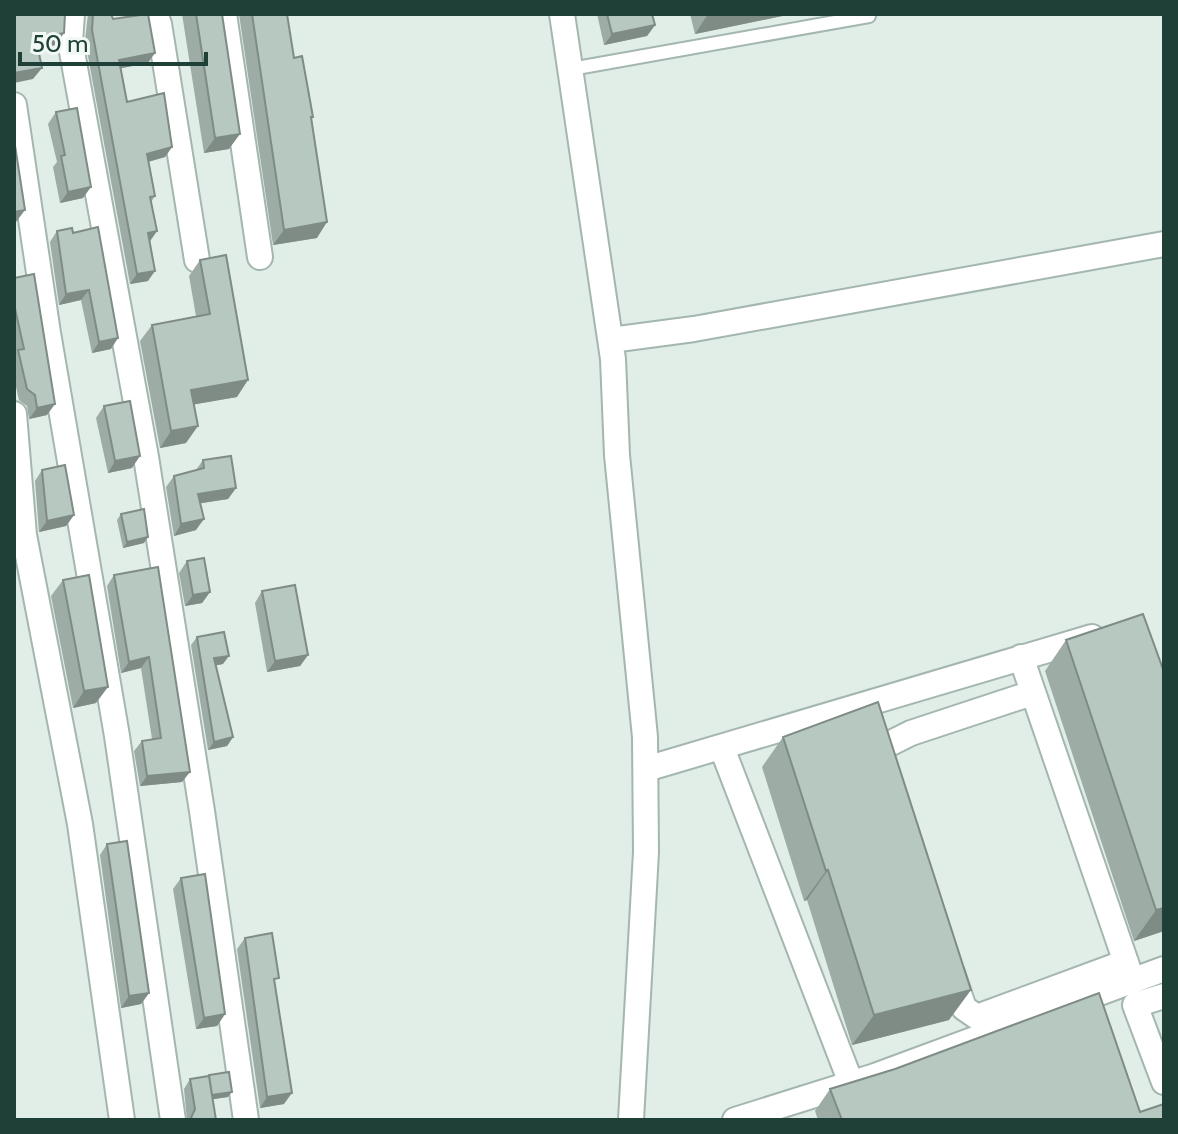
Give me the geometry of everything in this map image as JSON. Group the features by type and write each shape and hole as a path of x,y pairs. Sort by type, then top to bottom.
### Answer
{"street":[{"path":"72,14 70,41 149,473 246,1120"},
{"path":"155,14 197,260"},
{"path":"224,14 260,257"},
{"path":"562,14 611,340 618,470 646,769 646,852 631,1120"},
{"path":"14,105 48,333 117,736 173,1120"},
{"path":"611,340 694,329 1164,244"},
{"path":"14,414 24,535 80,824 122,1120"},
{"path":"646,769 1117,630"},
{"path":"1021,657 1129,970"},
{"path":"888,785 878,755 885,746 911,733 1032,693"},
{"path":"722,748 851,1083"},
{"path":"944,948 964,1008 977,1017 1129,970 1164,969"},
{"path":"735,1120 806,1109 851,1083 1129,970"},
{"path":"1164,996 1135,1005 1164,1082"}],"lane":[{"path":"571,69 869,16"}],"building":[{"path":"14,14 65,14 64,33 36,39 42,68 14,73"},
{"path":"93,14 111,14 113,19 148,14 155,53 119,60 127,102 164,93 172,147 147,154 155,196 150,197 157,231 148,233 155,271 137,274 92,30"},
{"path":"196,14 222,14 240,134 215,138"},
{"path":"252,14 287,14 294,58 302,56 327,222 284,230"},
{"path":"607,14 652,14 655,25 612,34"},
{"path":"77,108 91,187 68,192 61,156 65,155 56,112"},
{"path":"14,139 25,210 14,212"},
{"path":"98,227 118,338 99,342 89,290 66,294 57,231 72,228 73,233"},
{"path":"226,255 248,380 191,390 198,426 171,431 152,325 210,314 200,260"},
{"path":"34,274 55,404 37,408 35,395 27,389 18,350 24,349 14,304 14,278"},
{"path":"130,401 140,456 115,461 104,406"},
{"path":"231,456 236,488 198,494 204,519 181,524 174,476 204,468 203,460"},
{"path":"65,465 74,515 47,521 42,470"},
{"path":"144,509 148,537 127,542 121,514"},
{"path":"204,558 210,592 193,595 187,561"},
{"path":"158,567 190,772 147,776 142,741 161,738 149,657 129,662 114,575"},
{"path":"89,575 108,687 84,691 63,580"},
{"path":"295,585 308,655 275,661 262,591"},
{"path":"1143,614 1164,672 1164,908 1156,910 1066,640"},
{"path":"224,632 229,656 214,658 233,737 214,742 197,637"},
{"path":"878,702 971,990 874,1015 783,737"},
{"path":"127,841 149,993 129,996 107,844"},
{"path":"205,874 225,1014 204,1018 181,878"},
{"path":"272,933 279,978 274,979 292,1093 267,1097 245,938"},
{"path":"1099,993 1140,1112 1164,1104 1164,1120 842,1120 830,1089 895,1069"},
{"path":"229,1072 232,1092 212,1095 209,1075"},
{"path":"209,1076 216,1120 190,1120 195,1109 190,1079"}]}
